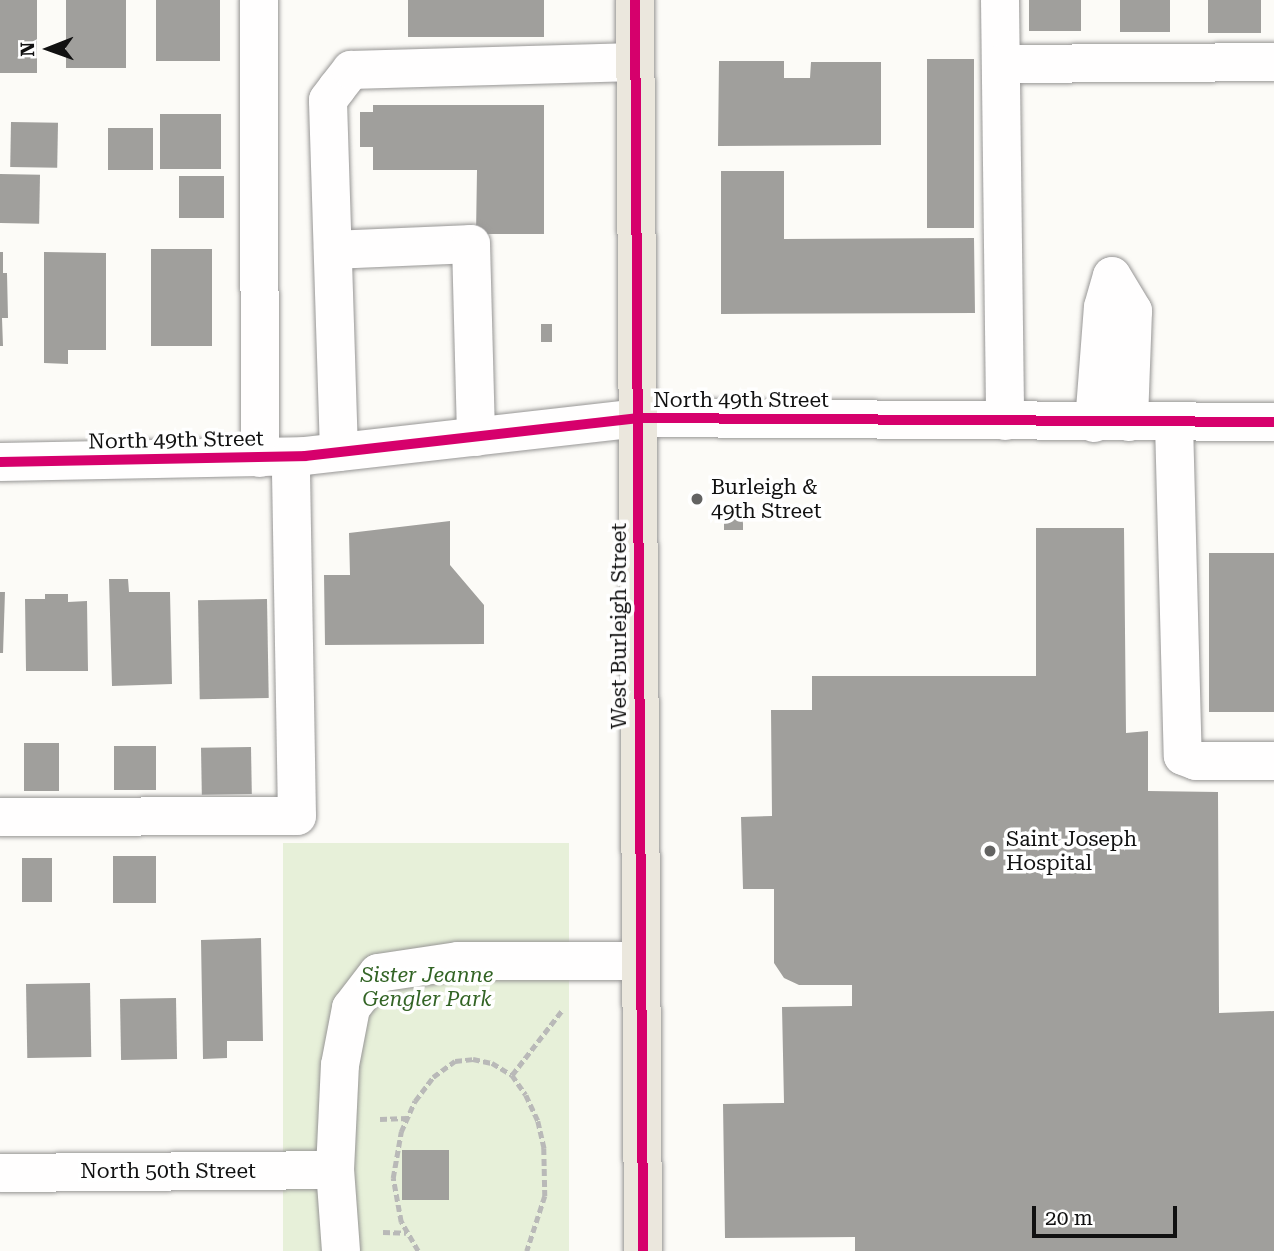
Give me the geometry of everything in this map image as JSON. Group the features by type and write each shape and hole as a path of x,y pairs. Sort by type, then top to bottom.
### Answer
{"main road":[{"name":"West Burleigh Street","path":"635,0 643,1251"}],"street":[{"path":"0,817 297,816 275,457 259,0"},
{"path":"1000,0 1005,421"},
{"path":"339,452 328,100 351,70 635,62"},
{"path":"1001,64 1274,62"},
{"path":"333,250 471,244 476,437"},
{"name":"North 49th Street","path":"0,462 275,457 637,418 1274,422"},
{"path":"1174,423 1183,756 1196,761 1274,761"},
{"path":"341,1251 335,1170 340,1065 351,1007 378,973 458,961 640,961"},
{"name":"North 50th Street","path":"0,1172 335,1170"}],"path":[{"path":"512,1075 564,1009"},
{"path":"418,1251 401,1222 393,1178 401,1132 433,1077 455,1061 492,1063 512,1075 538,1121 544,1148 545,1196 527,1251"},
{"path":"366,1119 407,1118"}],"green space":[{"name":"Sister Jeanne Gengler Park","path":"283,843 569,843 569,1251 283,1251"}],"building":[{"path":"0,0 37,0 37,73 0,73"},
{"path":"66,0 126,0 126,68 66,68"},
{"path":"156,0 220,0 220,61 156,61"},
{"path":"408,0 544,0 544,37 408,37"},
{"path":"1029,0 1081,0 1081,31 1029,31"},
{"path":"1120,0 1170,0 1170,32 1120,32"},
{"path":"1208,0 1261,0 1261,33 1208,33"},
{"path":"927,59 974,59 974,228 927,228"},
{"path":"719,61 784,61 784,78 810,78 811,62 881,62 881,145 718,146"},
{"path":"373,105 544,105 544,234 476,234 477,170 373,170 373,147 360,147 360,112 373,112"},
{"path":"160,114 221,114 221,169 160,169"},
{"path":"11,122 58,123 57,168 10,167"},
{"path":"108,128 153,128 153,170 108,170"},
{"path":"721,171 784,171 784,239 974,238 975,313 721,314"},
{"path":"0,174 40,175 39,224 0,223"},
{"path":"179,176 224,176 224,218 179,218"},
{"path":"151,249 212,249 212,346 151,346"},
{"path":"0,252 3,252 3,273 7,273 8,318 2,318 3,346 0,346"},
{"path":"44,252 106,253 106,350 68,350 68,364 44,363"},
{"path":"541,324 552,324 552,342 541,342"},
{"path":"724,512 743,512 743,530 724,530"},
{"path":"450,521 450,565 484,605 484,644 325,645 324,575 350,575 349,533"},
{"path":"1036,528 1124,528 1126,733 1148,731 1148,791 1218,792 1219,1013 1274,1011 1274,1251 855,1251 855,1237 725,1238 723,1104 784,1103 782,1007 852,1006 852,985 799,985 784,978 774,963 774,889 743,889 741,817 772,816 771,710 812,710 812,676 1036,676"},
{"path":"1209,553 1274,553 1274,712 1209,712"},
{"path":"109,579 128,579 129,592 170,592 172,684 112,686"},
{"path":"0,592 5,592 3,653 0,653"},
{"path":"45,594 68,594 68,602 87,601 88,671 26,671 25,599 45,599"},
{"path":"267,599 269,698 200,699 198,600"},
{"path":"24,743 59,743 59,791 24,791"},
{"path":"114,746 156,746 156,790 114,790"},
{"path":"251,747 252,794 202,795 201,748"},
{"path":"113,856 156,856 156,903 113,903"},
{"path":"22,858 52,858 52,902 22,902"},
{"path":"261,938 263,1041 227,1041 227,1058 203,1059 201,940"},
{"path":"90,983 91,1057 27,1058 26,984"},
{"path":"176,998 177,1059 121,1060 120,999"},
{"path":"402,1150 449,1150 449,1200 402,1200"}],"cycle path":[{"path":"635,0 643,1251"},
{"path":"0,462 305,456 637,418 1274,422"}],"place":[{"name":"Burleigh & 49th Street","path":"697,499"},
{"name":"Saint Joseph Hospital","path":"990,851"}]}
